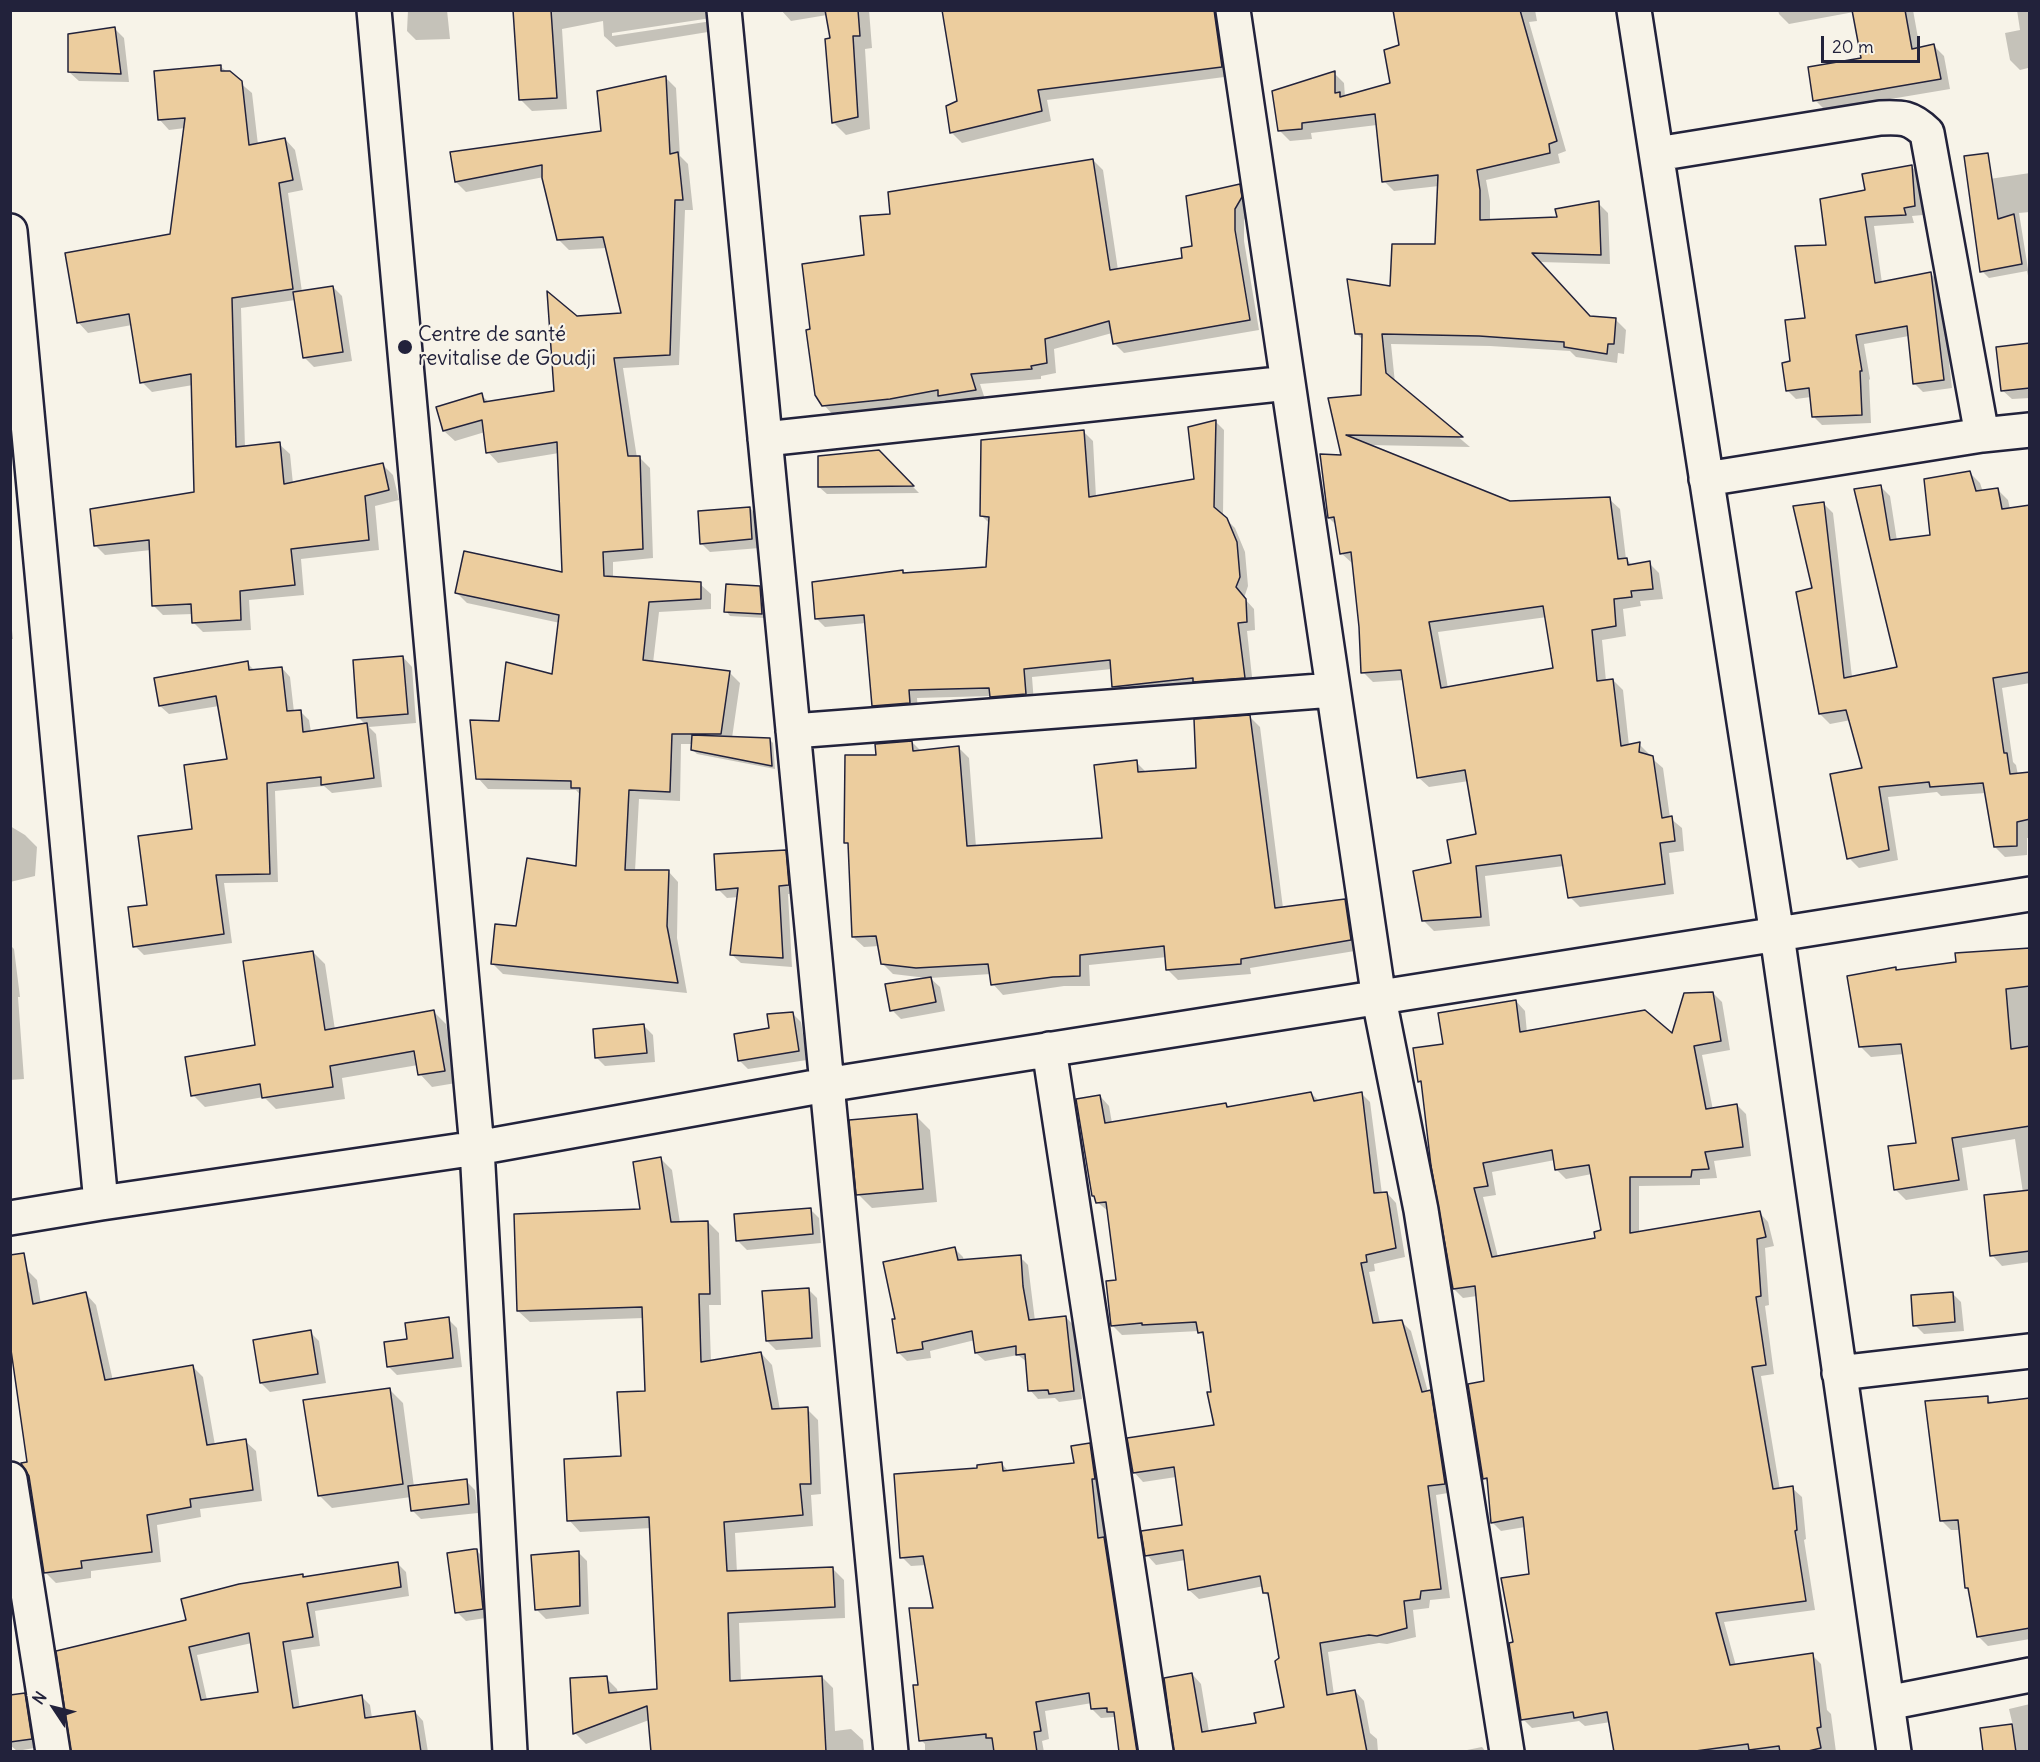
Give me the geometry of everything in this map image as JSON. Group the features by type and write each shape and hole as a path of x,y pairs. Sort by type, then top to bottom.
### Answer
{"street":[{"path":"374,10 477,1148 510,1752"},
{"path":"724,10 891,1752"},
{"path":"1233,10 1379,999 1421,1210 1507,1752"},
{"path":"1634,10 1777,935 1894,1752"},
{"path":"1657,154 1880,118 1897,117 1916,122 1927,133 1982,435"},
{"path":"10,231 101,1203"},
{"path":"765,439 1288,383"},
{"path":"1706,479 1982,435 2030,430"},
{"path":"793,731 1333,690"},
{"path":"10,1218 477,1148 826,1085 2030,894"},
{"path":"1049,1049 1156,1752"},
{"path":"1839,1373 2030,1351"},
{"path":"10,1479 53,1752"},
{"path":"1887,1703 2030,1676"}],"building":[{"path":"513,10 551,10 557,98 519,100"},
{"path":"825,10 858,10 860,36 853,36 858,117 832,123 825,39 830,38"},
{"path":"942,10 1214,10 1222,67 1038,90 1042,111 950,133 946,106 957,101"},
{"path":"1393,10 1520,10 1557,141 1549,144 1550,153 1477,170 1480,220 1557,217 1555,209 1599,201 1601,255 1532,253 1590,316 1616,318 1614,344 1608,344 1607,354 1564,347 1564,342 1479,336 1382,334 1386,373 1463,437 1346,435 1510,501 1610,497 1618,559 1627,558 1628,565 1650,561 1653,589 1631,591 1632,597 1614,599 1616,626 1592,630 1597,681 1613,679 1621,746 1640,742 1639,752 1653,756 1662,818 1672,816 1675,841 1660,843 1665,884 1568,898 1561,855 1476,866 1481,917 1422,921 1413,871 1451,863 1447,840 1476,834 1465,770 1417,778 1401,670 1361,673 1351,552 1340,554 1334,517 1328,518 1320,454 1341,455 1328,398 1361,395 1362,334 1355,334 1347,279 1390,286 1392,244 1435,244 1438,175 1382,182 1375,114 1302,123 1302,129 1278,131 1272,91 1335,71 1335,93 1340,92 1340,97 1390,83 1384,50 1399,45","holes":["1543,606 1553,668 1441,688 1429,622"]},
{"path":"1852,10 1905,10 1912,49 1934,44 1941,79 1813,101 1808,67 1861,58"},
{"path":"115,27 121,74 68,72 68,34"},
{"path":"221,65 221,71 230,71 242,81 249,145 285,138 293,180 279,183 293,289 232,298 236,447 280,442 284,484 383,463 389,490 365,496 369,540 291,549 295,585 240,591 241,620 192,623 191,604 152,606 149,540 94,546 90,509 194,492 191,374 140,383 129,314 77,323 65,253 170,234 185,118 158,120 154,71"},
{"path":"666,76 670,154 678,152 683,200 675,200 670,355 614,358 628,456 640,456 643,549 603,552 604,576 701,582 701,599 649,602 643,660 730,671 721,734 672,734 670,792 629,790 625,870 669,870 667,926 678,983 491,964 495,924 516,926 527,858 576,866 580,788 571,788 571,781 476,779 470,720 499,721 506,662 552,674 559,615 455,593 464,551 562,572 557,442 486,453 482,420 443,431 436,407 482,393 484,402 554,391 547,291 577,316 621,313 603,237 557,240 542,178 542,165 455,182 450,152 601,131 597,91"},
{"path":"1988,153 1998,219 2014,214 2022,264 1980,272 1964,156"},
{"path":"1093,159 1110,270 1182,258 1181,248 1192,246 1186,196 1240,184 1242,197 1235,209 1235,230 1250,320 1113,344 1109,321 1045,339 1047,363 1031,366 1032,369 971,374 976,390 938,396 938,390 890,399 822,406 815,395 806,330 810,329 802,264 864,255 860,216 890,214 888,192"},
{"path":"1912,165 1915,206 1904,208 1906,215 1865,217 1875,283 1931,272 1944,380 1913,384 1907,326 1856,335 1862,371 1860,371 1862,415 1812,417 1809,388 1786,391 1782,363 1790,361 1785,320 1805,318 1795,246 1826,245 1820,199 1865,190 1862,174"},
{"path":"333,286 343,352 303,358 293,292"},
{"path":"2030,343 2030,388 2001,391 1996,347"},
{"path":"1216,420 1214,507 1227,518 1237,542 1240,577 1236,587 1246,599 1247,622 1238,623 1245,678 1193,682 1193,678 1112,687 1110,660 1024,669 1026,694 990,697 989,688 909,690 910,703 872,706 864,615 815,619 812,582 903,570 903,573 986,567 989,517 980,516 981,440 1084,430 1089,497 1194,479 1188,427"},
{"path":"879,450 914,486 818,487 818,456"},
{"path":"1970,471 1976,491 1998,488 2002,509 2030,505 2030,672 1993,678 2004,753 2007,753 2010,774 2030,772 2030,819 2017,822 2017,846 1994,847 1983,783 1930,787 1929,782 1879,787 1889,850 1847,859 1830,774 1862,768 1846,710 1819,714 1796,592 1812,588 1793,506 1824,502 1844,678 1897,667 1854,489 1881,485 1890,540 1930,535 1924,479"},
{"path":"750,507 752,539 700,544 698,511"},
{"path":"726,584 760,586 762,614 724,612"},
{"path":"403,656 408,714 357,718 353,660"},
{"path":"248,661 249,670 282,667 287,711 301,710 303,732 367,723 374,778 321,785 321,777 267,783 270,874 216,875 224,934 133,947 128,907 147,905 138,836 192,829 184,765 227,759 216,696 159,706 154,678"},
{"path":"1250,715 1275,908 1345,899 1351,940 1241,959 1241,964 1166,970 1164,946 1080,955 1080,976 991,985 988,964 916,968 881,964 876,936 852,937 848,843 844,843 845,755 876,755 875,744 912,741 913,751 959,746 967,846 1102,838 1094,765 1137,760 1138,772 1196,768 1194,719"},
{"path":"692,735 770,738 772,766 691,750"},
{"path":"786,850 789,885 779,886 783,958 730,955 738,888 716,890 714,854"},
{"path":"2030,948 2030,986 2006,989 2011,1049 2030,1046 2030,1126 1952,1138 1959,1180 1894,1190 1888,1146 1916,1143 1901,1044 1859,1047 1847,976 1896,967 1896,970 1956,962 1955,953"},
{"path":"313,951 325,1030 434,1010 445,1071 418,1075 414,1051 330,1066 333,1087 262,1098 260,1084 191,1096 185,1057 255,1045 243,961"},
{"path":"931,977 936,1002 890,1011 885,984"},
{"path":"1713,992 1721,1041 1694,1046 1706,1109 1737,1104 1743,1147 1705,1152 1709,1169 1692,1170 1691,1177 1630,1177 1630,1233 1760,1211 1766,1237 1757,1239 1761,1296 1756,1297 1766,1365 1752,1367 1773,1489 1793,1486 1797,1530 1795,1531 1806,1601 1716,1613 1730,1665 1813,1653 1821,1727 1817,1728 1821,1748 1804,1752 1780,1752 1779,1746 1749,1750 1748,1744 1688,1752 1614,1752 1607,1712 1574,1718 1573,1712 1521,1720 1509,1643 1513,1642 1501,1578 1529,1574 1523,1517 1491,1523 1487,1478 1483,1479 1468,1384 1484,1381 1475,1286 1453,1289 1431,1166 1421,1081 1418,1082 1413,1048 1443,1044 1438,1013 1516,1000 1520,1032 1645,1010 1672,1033 1684,993","holes":["1552,1150 1555,1170 1589,1165 1601,1230 1594,1232 1595,1238 1492,1257 1474,1188 1488,1186 1483,1163"]},
{"path":"793,1012 799,1051 738,1061 734,1034 769,1028 767,1014"},
{"path":"644,1024 647,1053 595,1058 593,1029"},
{"path":"1311,1092 1314,1101 1362,1092 1374,1193 1387,1192 1396,1248 1366,1255 1367,1262 1361,1263 1373,1323 1402,1320 1422,1392 1431,1390 1445,1484 1428,1486 1441,1589 1421,1591 1420,1599 1404,1601 1407,1628 1377,1636 1369,1635 1320,1643 1327,1695 1355,1690 1367,1752 1174,1752 1164,1678 1192,1673 1202,1732 1256,1723 1254,1713 1284,1707 1275,1661 1279,1658 1268,1593 1263,1593 1260,1576 1188,1590 1183,1550 1145,1556 1141,1531 1182,1525 1174,1467 1133,1473 1127,1438 1214,1425 1207,1392 1211,1392 1203,1332 1198,1333 1196,1322 1111,1326 1106,1281 1116,1280 1106,1202 1096,1203 1092,1196 1076,1099 1100,1095 1105,1123 1226,1103 1227,1107"},
{"path":"917,1114 923,1189 856,1195 849,1120"},
{"path":"661,1157 671,1222 708,1221 710,1294 699,1294 701,1362 761,1352 772,1409 808,1407 811,1484 800,1484 803,1515 724,1522 727,1571 833,1567 835,1607 728,1613 730,1681 822,1676 826,1752 651,1752 647,1706 573,1734 570,1678 607,1676 609,1693 657,1689 649,1517 567,1521 564,1459 621,1456 617,1392 645,1391 642,1307 517,1311 514,1214 640,1209 633,1162"},
{"path":"2030,1190 2030,1251 1990,1256 1984,1195"},
{"path":"811,1208 813,1234 736,1241 734,1214"},
{"path":"955,1247 958,1260 1021,1255 1023,1286 1029,1320 1066,1316 1074,1391 1049,1394 1048,1390 1028,1391 1025,1354 1016,1355 1016,1346 975,1353 972,1331 922,1342 923,1349 897,1353 892,1319 895,1319 883,1262"},
{"path":"24,1253 33,1304 86,1292 105,1380 193,1365 207,1445 246,1439 253,1490 190,1499 191,1507 147,1515 152,1552 81,1561 82,1568 44,1573 29,1476 21,1463 27,1462 10,1343 10,1255"},
{"path":"809,1288 812,1338 766,1341 762,1291"},
{"path":"1953,1292 1955,1322 1913,1326 1911,1295"},
{"path":"449,1317 453,1358 387,1367 384,1342 407,1339 405,1323"},
{"path":"311,1330 318,1374 260,1383 253,1340"},
{"path":"390,1388 403,1484 318,1496 303,1400"},
{"path":"1988,1396 1988,1403 2030,1398 2030,1628 1977,1637 1968,1588 1965,1588 1958,1520 1940,1521 1925,1401"},
{"path":"1090,1443 1095,1479 1092,1479 1098,1538 1104,1537 1137,1752 1119,1752 1114,1712 1107,1712 1107,1708 1091,1709 1089,1693 1036,1702 1041,1731 1034,1732 1037,1752 994,1752 992,1738 986,1738 986,1734 919,1741 913,1685 918,1685 909,1608 933,1608 923,1556 900,1558 894,1474 977,1468 977,1465 1002,1462 1003,1471 1074,1463 1071,1446"},
{"path":"467,1479 469,1504 411,1511 408,1486"},
{"path":"477,1549 483,1609 455,1613 447,1553"},
{"path":"579,1551 580,1606 535,1610 531,1555"},
{"path":"398,1562 401,1587 307,1603 313,1637 283,1642 293,1708 362,1695 365,1718 415,1711 421,1752 71,1752 56,1651 186,1620 181,1599 239,1584 303,1574 303,1577","holes":["249,1633 258,1692 201,1700 189,1647"]},
{"path":"25,1693 32,1739 10,1742 10,1695"},
{"path":"2012,1724 2016,1752 1983,1752 1980,1728"}],"place":[{"name":"Centre de santé revitalise de Goudji","path":"405,347"}]}
